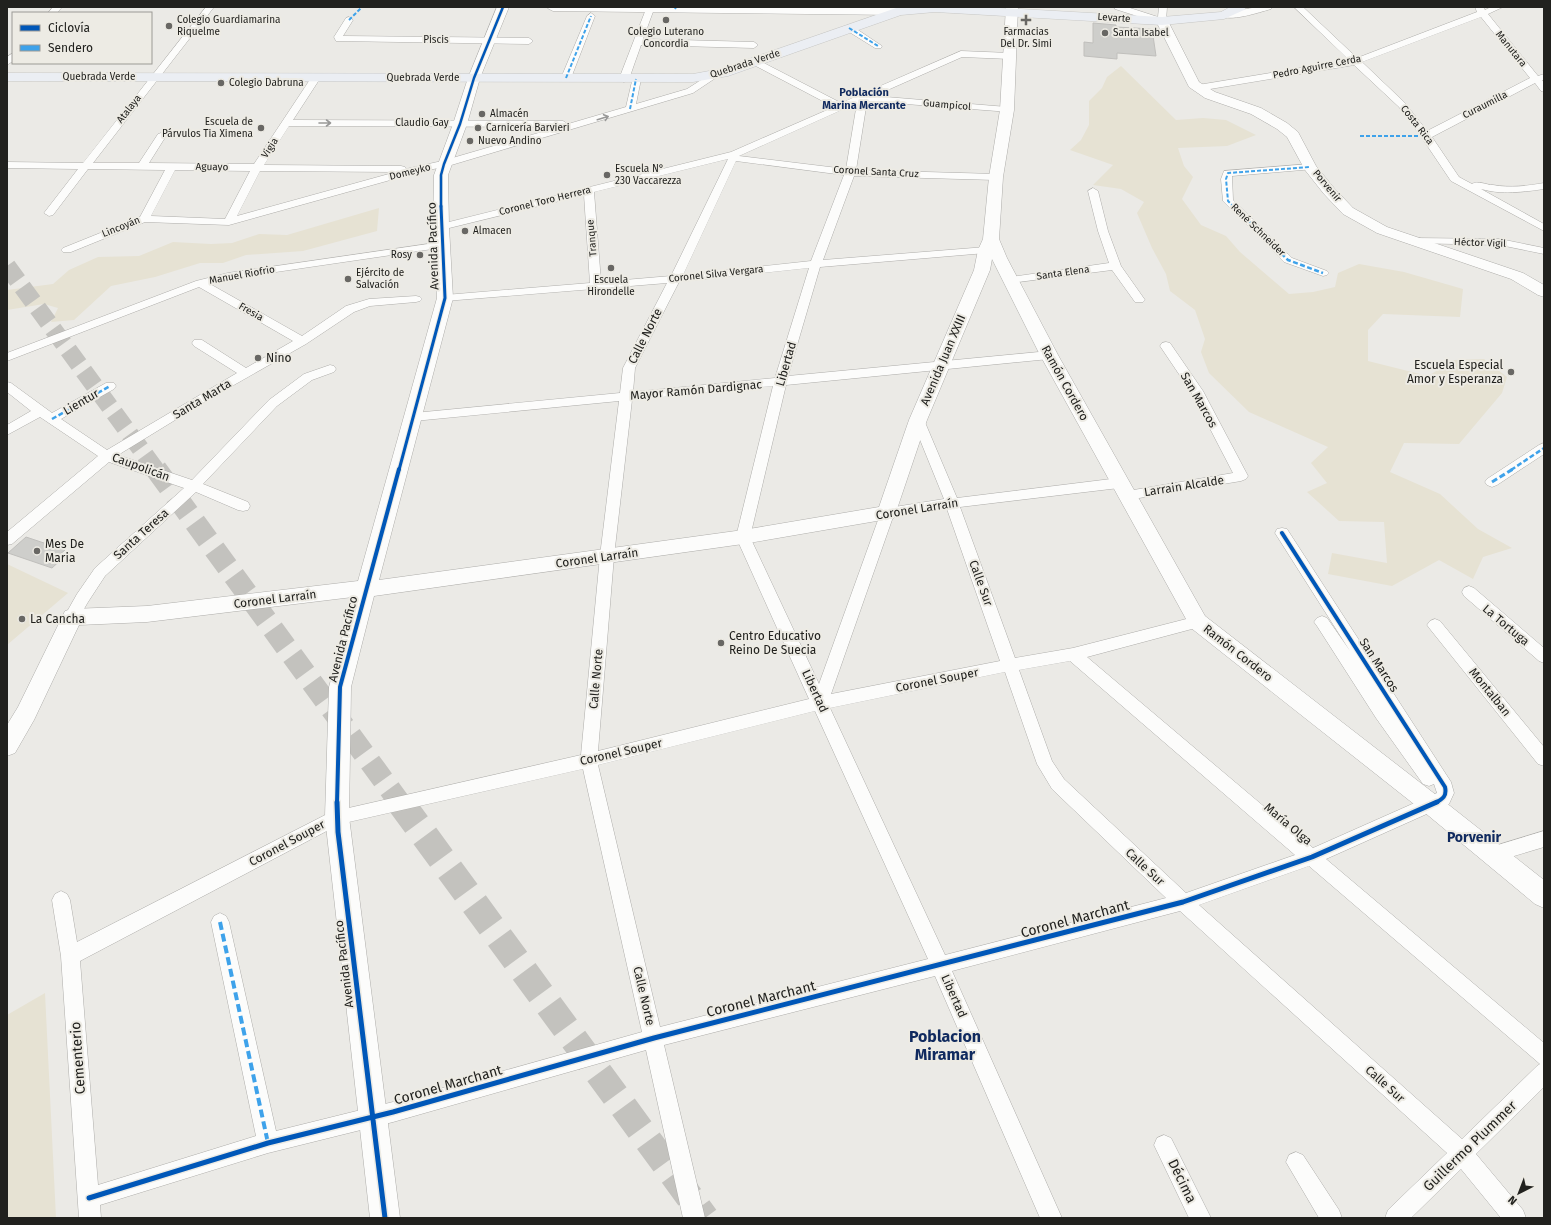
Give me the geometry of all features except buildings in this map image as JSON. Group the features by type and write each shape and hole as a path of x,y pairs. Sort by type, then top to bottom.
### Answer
{"main road":[{"name":"Levarte","path":"899,11 934,8 1224,15 1240,7"},
{"name":"Quebrada Verde","path":"7,77 693,78 715,75 755,62 899,11"}],"street":[{"name":"Atalaya","path":"49,213 210,7"},
{"name":"Avenida Pacífico","path":"385,1218 337,817 340,687 445,298 441,236 442,175 444,164 460,124 474,78 503,7"},
{"name":"Levarte","path":"553,7 650,9 871,9 899,11"},
{"path":"1118,7 1163,14"},
{"path":"1224,15 1235,15 1268,7"},
{"name":"Costa Rica","path":"1298,7 1402,105 1426,136 1455,179 1544,228"},
{"name":"Pedro Aguirre Cerda","path":"1198,88 1355,62 1480,10 1499,7"},
{"path":"630,109 630,79 638,42 650,9"},
{"name":"Avenida Juan XXIII","path":"820,703 918,420 982,270 989,244 996,177 1007,110 1012,9"},
{"name":"Manutara","path":"1480,10 1540,78 1544,89"},
{"name":"Porvenir","path":"1163,14 1190,80 1198,88 1218,98 1256,111 1282,126 1293,135 1310,167 1329,192 1348,210 1382,230 1517,276 1544,292"},
{"path":"566,78 591,16"},
{"name":"Piscis","path":"349,20 338,37 342,40 529,41"},
{"path":"849,28 878,46"},
{"path":"638,42 754,45"},
{"name":"Coronel Toro Herrera","path":"441,236 589,190 734,156 962,54 1010,56"},
{"path":"755,62 841,107"},
{"name":"Domeyko","path":"144,219 230,222 418,169 444,164 690,91 715,75"},
{"name":"Vigia","path":"230,222 257,167 316,77"},
{"name":"Curaumilla","path":"1426,136 1540,78"},
{"name":"Guampicol","path":"863,98 1007,110"},
{"name":"Libertad","path":"863,98 850,173 816,263 780,382 743,537 940,965 1051,1218"},
{"name":"Claudio Gay","path":"286,123 581,124"},
{"path":"142,167 161,136"},
{"name":"Coronel Santa Cruz","path":"734,156 850,173 996,177"},
{"name":"Calle Norte","path":"694,1218 654,1038 589,760 607,556 629,368 675,279 734,156"},
{"name":"Aguayo","path":"8,166 418,169"},
{"name":"Lincoyán","path":"67,250 144,219 172,167"},
{"name":"René Schneider","path":"1310,167 1228,173 1226,186 1228,201 1288,260 1323,273"},
{"path":"1455,179 1489,189 1511,191 1544,186"},
{"name":"Tranque","path":"589,190 596,285"},
{"path":"1093,191 1103,231 1115,266 1138,300"},
{"name":"Manuel Riofrio","path":"7,357 200,283 228,276 441,236"},
{"name":"Héctor Vigil","path":"1414,242 1500,242 1544,251"},
{"name":"Coronel Silva Vergara","path":"445,298 675,279 989,244"},
{"name":"Ramón Cordero","path":"989,244 999,258 1049,355 1198,622 1438,802 1494,854 1544,896"},
{"name":"Santa Elena","path":"1011,280 1115,266"},
{"name":"Fresia","path":"200,283 302,341"},
{"name":"Santa Marta","path":"7,540 107,456 302,341 350,309 359,305 416,299"},
{"path":"198,343 246,373"},
{"name":"San Marcos","path":"1166,346 1196,391 1241,476"},
{"name":"Mayor Ramón Dardignac","path":"414,417 1049,355"},
{"name":"Santa Teresa","path":"7,746 26,713 82,598 100,572 194,486 273,403 308,377 330,369"},
{"name":"Caupolicán","path":"7,386 40,411 107,456 194,486 243,506"},
{"name":"Lientur","path":"52,419 110,386"},
{"path":"7,431 40,411"},
{"name":"Calle Sur","path":"918,420 952,503 1045,764 1058,784 1183,902 1462,1154 1516,1218"},
{"path":"1492,482 1544,448"},
{"name":"Larrain Alcalde","path":"1123,489 1241,476"},
{"name":"Coronel Larraín","path":"72,617 147,614 366,588 381,588 743,537 952,503 1123,489"},
{"name":"San Marcos","path":"1282,533 1445,787 1446,793 1438,802"},
{"name":"La Tortuga","path":"1469,592 1544,657"},
{"name":"Coronel Souper","path":"70,956 337,817 589,760 820,703 1073,654 1198,622"},
{"path":"1322,622 1438,802"},
{"name":"Montalban","path":"1435,625 1544,759"},
{"name":"María Olga","path":"1073,654 1544,1056"},
{"name":"Coronel Marchant","path":"89,1208 268,1143 372,1117 654,1038 1183,902 1312,858 1438,802"},
{"path":"1494,854 1544,839"},
{"name":"Cementerio","path":"61,900 70,956 89,1208"},
{"path":"220,922 268,1143"},
{"name":"Guillermo Plummer","path":"1396,1218 1544,1073"},
{"name":"Décima","path":"1164,1145 1200,1218"},
{"path":"1296,1162 1331,1218"}],"shaded area":[{"path":"1121,66 1176,120 1203,118 1226,120 1256,135 1227,146 1178,148 1184,166 1193,177 1182,199 1201,225 1226,236 1240,252 1289,294 1313,292 1335,287 1338,273 1359,264 1404,272 1463,289 1460,317 1383,314 1368,330 1368,361 1428,376 1454,360 1484,359 1507,377 1502,393 1459,444 1404,443 1390,472 1440,494 1478,529 1512,548 1483,557 1473,579 1439,560 1392,586 1328,574 1332,553 1387,563 1384,522 1339,521 1307,492 1327,483 1311,463 1328,447 1249,412 1209,373 1201,352 1205,339 1195,310 1170,291 1166,274 1152,248 1137,213 1144,202 1121,189 1093,185 1113,165 1070,150 1081,140 1089,125 1089,101 1102,88 1107,77"},
{"path":"379,208 377,231 303,251 246,255 223,263 200,263 155,277 111,286 74,320 51,322 58,308 44,304 7,310 7,290 53,284 69,270 98,257 139,256 173,242 211,244 232,243 259,234 287,235"},
{"name":"La Cancha","path":"7,564 68,593 7,645"},
{"path":"45,993 56,1218 7,1218 7,1015"}],"tunnel":[{"path":"7,266 156,470"},
{"path":"156,469 400,803"},
{"path":"400,802 705,1218"}],"marked path":[{"path":"349,20 362,7"},
{"path":"566,78 591,16"},
{"path":"849,28 878,46"},
{"path":"630,109 636,79"},
{"path":"1360,136 1426,136"},
{"path":"1310,167 1228,173 1226,179 1228,201 1288,260 1323,273"},
{"path":"52,419 110,386"},
{"path":"1492,482 1544,448"},
{"path":"220,922 268,1143"}],"cycle path":[{"path":"385,1218 338,832 337,817 340,687 445,298 441,227 441,175 460,124 474,78 503,7"},
{"path":"89,1198 268,1143 393,1112 654,1038 1183,902 1312,857 1443,799 1446,793 1445,787 1282,533"}],"place":[{"name":"Colegio Luterano Concordia","path":"666,20"},
{"name":"Farmacias Del Dr. Simi","path":"1026,20"},
{"name":"Colegio Guardiamarina Riquelme","path":"169,26"},
{"name":"Santa Isabel","path":"1105,33"},
{"name":"Colegio Dabruna","path":"221,83"},
{"name":"Almacén","path":"482,114"},
{"name":"Escuela de Párvulos Tia Ximena","path":"261,128"},
{"name":"Carnicería Barvieri","path":"478,128"},
{"name":"Nuevo Andino","path":"470,141"},
{"name":"Escuela N° 230 Vaccarezza","path":"607,175"},
{"name":"Almacen","path":"465,231"},
{"name":"Rosy","path":"420,255"},
{"name":"Escuela Hirondelle","path":"611,268"},
{"name":"Ejército de Salvación","path":"348,279"},
{"name":"Nino","path":"258,358"},
{"name":"Escuela Especial Amor y Esperanza","path":"1511,372"},
{"name":"Mes De Maria","path":"37,551"},
{"name":"La Cancha","path":"22,619"},
{"name":"Centro Educativo Reino De Suecia","path":"721,643"}],"district":[{"name":"Población Marina Mercante","path":"864,98"},
{"name":"Porvenir","path":"1474,837"},
{"name":"Poblacion Miramar","path":"945,1045"}]}
